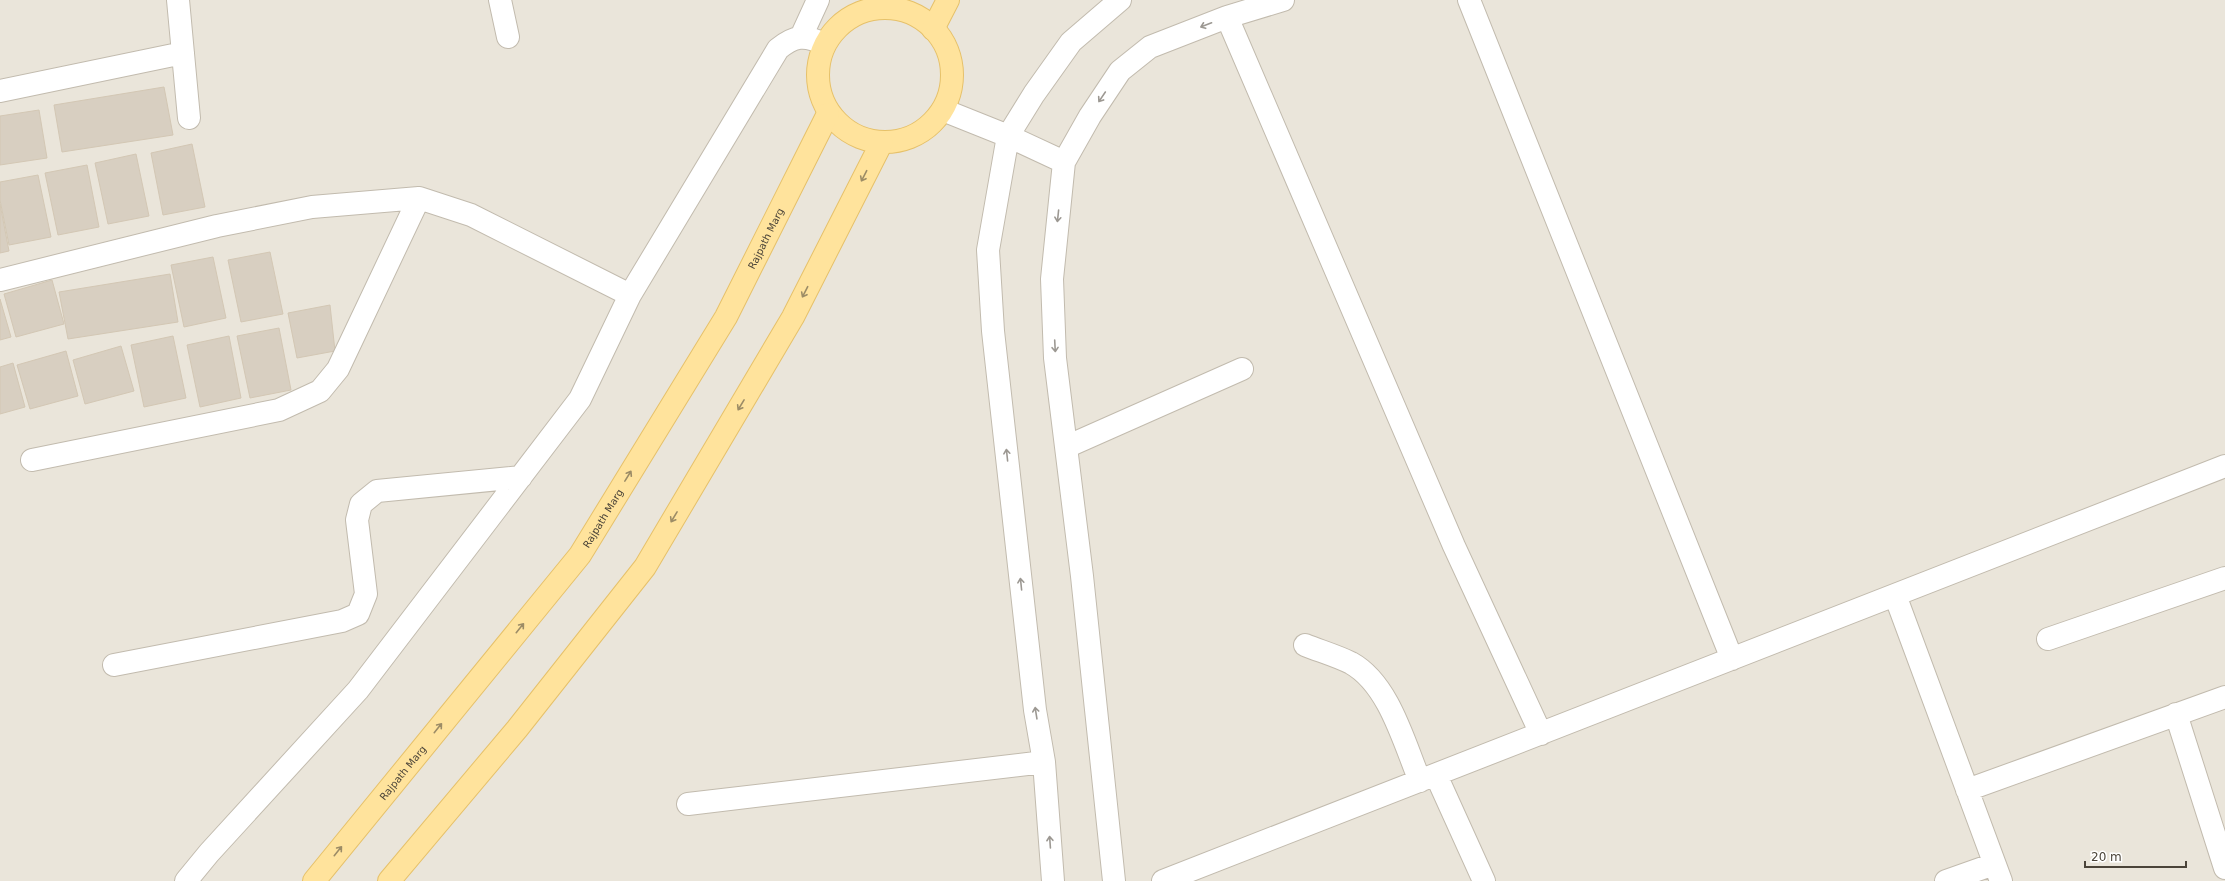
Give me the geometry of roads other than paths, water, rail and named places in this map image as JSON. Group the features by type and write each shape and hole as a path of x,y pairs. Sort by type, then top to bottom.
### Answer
{"main road":[{"path":"932,29 948,0"},
{"path":"889,3 920,17 944,40 953,76 943,110 920,133 889,143 855,136 828,114 816,80 824,44 850,16 889,3"},
{"name":"Rajpath Marg","path":"314,881 580,555 726,317 828,114"},
{"path":"389,881 517,729 645,567 793,317 882,142"}],"street":[{"path":"178,0 189,118"},
{"path":"500,0 508,38"},
{"path":"801,38 818,0"},
{"path":"1053,881 1044,762 1035,710 993,331 988,250 1008,136 1034,94 1071,42 1120,0"},
{"path":"1114,881 1055,358 1052,279 1064,162 1090,116 1120,71 1150,47 1227,17 1283,0"},
{"path":"1469,0 1732,659"},
{"path":"1227,17 1451,539 1541,734"},
{"path":"186,881 214,848 358,690 580,399 630,295 778,49 790,39 801,38 816,40 824,44"},
{"path":"0,91 183,53"},
{"path":"943,110 1008,136 1064,162"},
{"path":"0,280 217,226 312,206 420,198 471,215 630,295"},
{"path":"32,460 279,410 320,391 338,369 420,198"},
{"path":"1066,447 1242,369"},
{"path":"1163,881 2225,466"},
{"path":"114,665 342,621 358,614 366,594 357,520 361,504 377,491 521,477"},
{"path":"2048,639 2225,578"},
{"path":"1895,595 1998,873 1946,881"},
{"path":"1305,645 1352,663 1370,677 1386,698 1484,881"},
{"path":"1967,790 2225,696"},
{"path":"2176,714 2225,868"},
{"path":"688,804 1044,762"}]}
